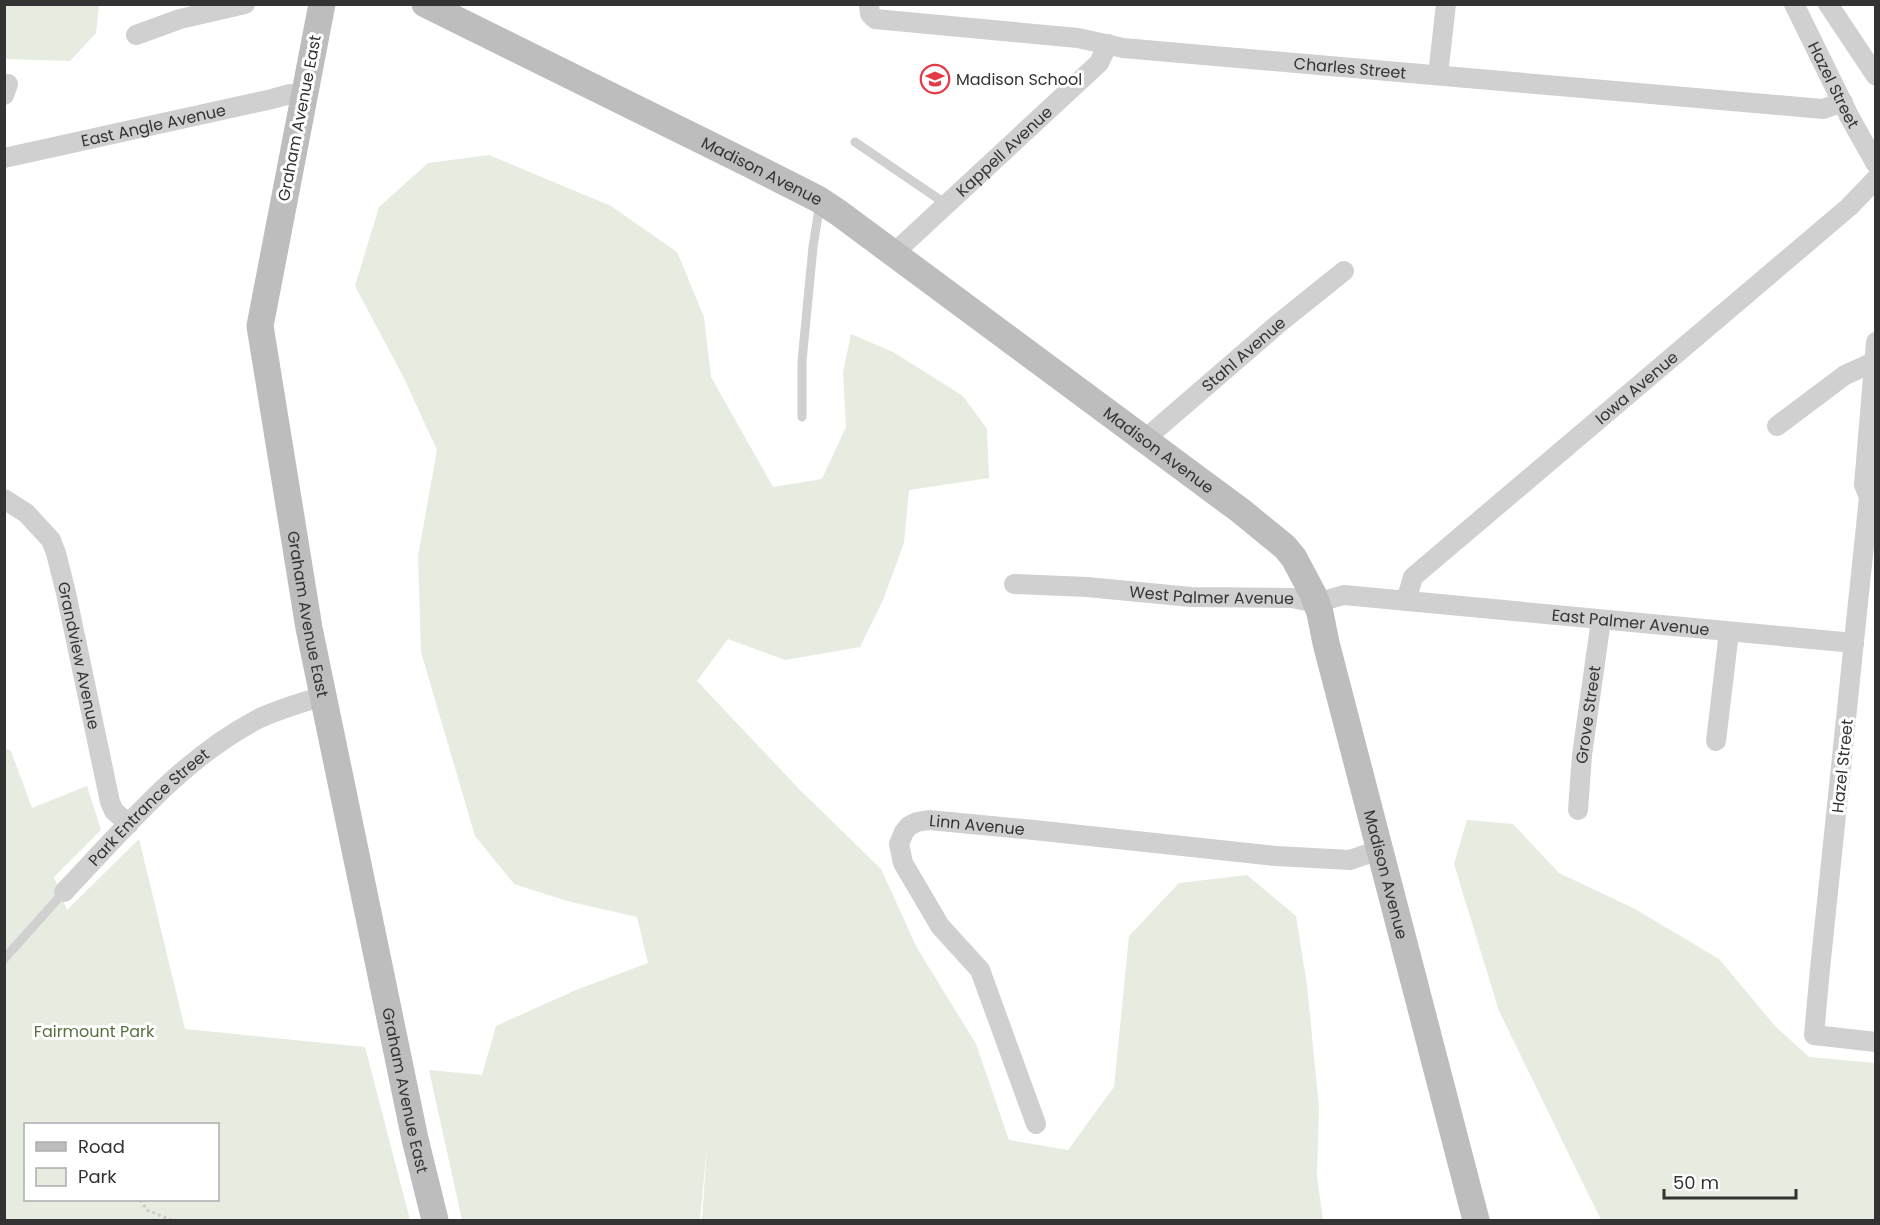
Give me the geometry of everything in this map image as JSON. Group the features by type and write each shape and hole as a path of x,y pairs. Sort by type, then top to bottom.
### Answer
{"main road":[{"name":"Graham Avenue East","path":"321,4 260,326 309,628 415,1139 435,1221"},
{"name":"Madison Avenue","path":"425,4 820,201 894,253 1144,439 1285,547 1304,575 1316,603 1476,1221"}],"street":[{"name":"Charles Street","path":"869,4 870,14 875,19 1078,38 1123,48 1823,109 1843,102"},
{"path":"1438,75 1446,4"},
{"name":"Hazel Street","path":"1794,4 1875,164"},
{"path":"1828,4 1875,76"},
{"path":"136,35 176,12 244,5"},
{"name":"Kappell Avenue","path":"894,253 1099,63 1108,44"},
{"name":"East Angle Avenue","path":"4,158 290,94 303,94"},
{"name":"Iowa Avenue","path":"1406,601 1413,577 1850,207 1875,179"},
{"name":"Stahl Avenue","path":"1144,439 1278,324 1344,271"},
{"name":"Hazel Street","path":"1875,342 1864,486 1872,494 1854,644 1814,1035 1875,1042"},
{"path":"1776,426 1845,375 1874,362"},
{"name":"Grandview Avenue","path":"4,500 26,513 51,540 66,593 110,802 114,811 129,824"},
{"name":"West Palmer Avenue","path":"1014,584 1087,587 1191,597 1293,598 1316,603 1344,595 1406,601"},
{"name":"East Palmer Avenue","path":"1406,601 1854,644"},
{"name":"Grove Street","path":"1578,810 1582,755 1601,620"},
{"path":"1716,741 1729,632"},
{"name":"Park Entrance Street","path":"64,892 159,792 201,756 242,728 279,710 323,696"},
{"name":"Linn Avenue","path":"1036,1124 980,970 940,926 903,862 900,844 909,826 929,820 1276,856 1350,860 1379,850"}],"lane":[{"path":"855,142 946,204"},
{"path":"802,417 802,361 813,247 820,201"},
{"name":"Park Entrance Street","path":"4,959 64,892"}],"path":[{"path":"141,1201 147,1210 171,1221"}],"green space":[{"path":"5,4 99,5 96,33 70,61 5,59"},
{"path":"489,155 611,206 677,252 704,317 711,377 773,487 822,479 846,427 843,372 851,334 893,352 963,396 987,429 989,478 909,490 904,543 883,600 860,647 785,660 728,639 697,681 800,790 881,869 917,948 976,1044 1009,1140 1068,1150 1114,1087 1129,936 1179,883 1247,875 1296,916 1307,985 1319,1108 1317,1177 1323,1220 702,1220 707,1145 700,1220 462,1220 429,1070 482,1075 496,1026 576,990 648,963 637,917 567,901 514,884 475,836 421,652 418,556 437,450 404,378 355,286 379,207 428,163"},
{"name":"Fairmount Park","path":"4,748 11,751 32,808 87,786 101,830 54,877 67,910 139,839 185,1029 365,1047 410,1220 5,1220"},
{"path":"1467,820 1513,824 1559,873 1635,909 1719,959 1775,1026 1809,1057 1875,1063 1875,1220 1601,1220 1499,1011 1454,864"}],"place":[{"name":"Madison School","path":"935,79"}]}
